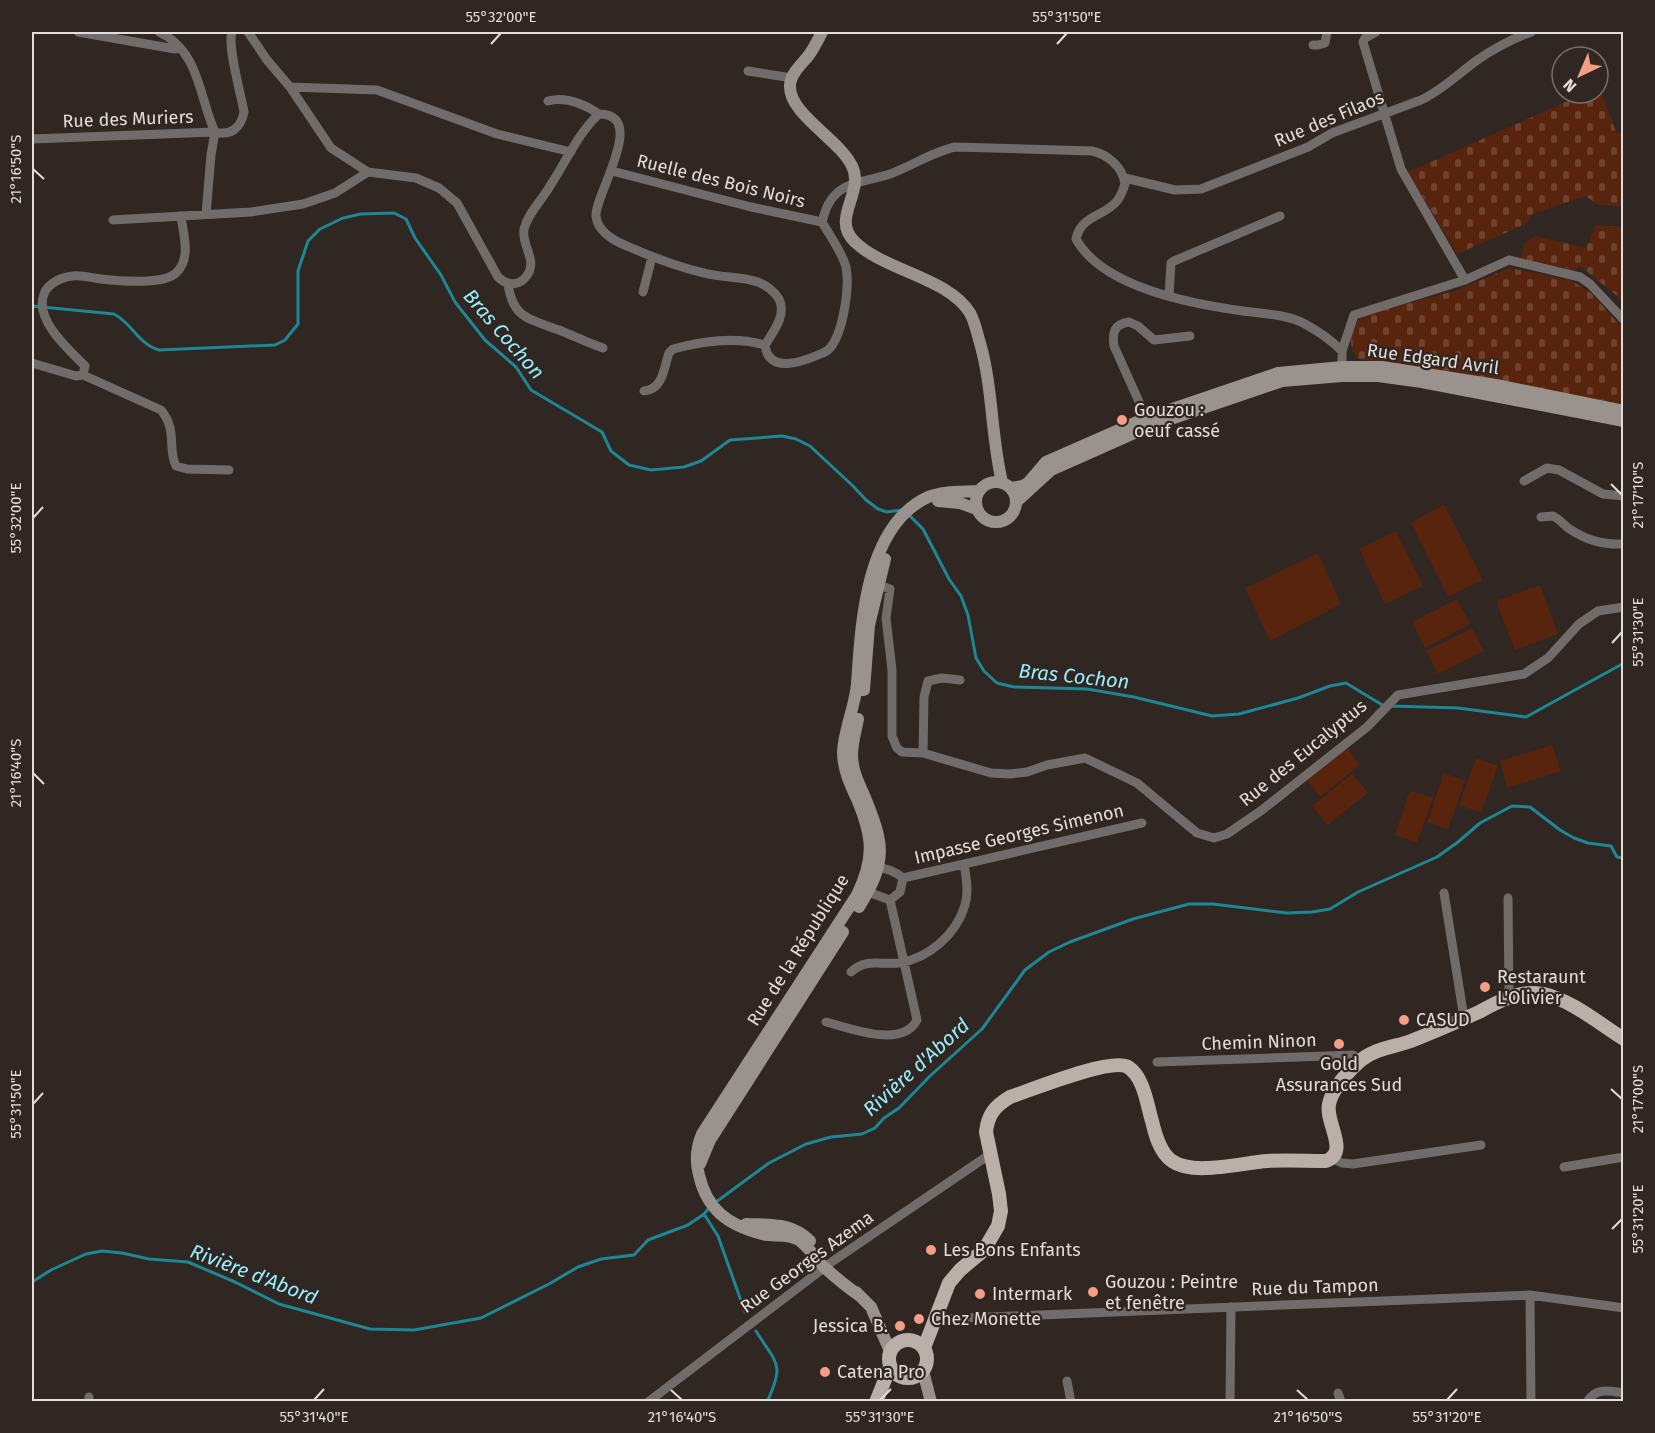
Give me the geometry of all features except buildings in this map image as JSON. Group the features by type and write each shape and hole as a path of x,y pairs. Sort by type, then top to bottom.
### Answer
{"main road":[{"path":"895,1372 911,1378 922,1377 927,1360 923,1342 936,1317 949,1283 960,1270 984,1250 998,1226 1001,1211 986,1132 990,1114 998,1104 1010,1097 1112,1064 1128,1067 1139,1080 1156,1134 1162,1149 1171,1161 1185,1167 1202,1168 1269,1161 1326,1161 1333,1159 1337,1150 1337,1143 1329,1120 1330,1100 1333,1092 1361,1060 1376,1050 1409,1042 1509,998 1531,993 1560,999 1623,1039"},
{"path":"877,1401 895,1372 894,1346 911,1340 923,1342"}],"street":[{"path":"78,32 180,48"},
{"path":"159,32 188,57 199,82 215,132 224,135 238,128 244,112 233,57 230,37 232,32"},
{"path":"248,32 267,60 290,87 331,147 368,172 416,178 439,188 457,203 498,277 508,284 516,308 528,319 603,348"},
{"path":"822,32 810,54 792,78 790,88 795,104 846,155 856,176 856,184 845,214 848,234 854,242 888,264 947,292 963,304 970,313 987,365 996,457 1006,485 1016,502 1011,515 999,522 985,520 976,509 949,501 916,504"},
{"path":"1313,45 1325,43 1327,32"},
{"path":"1376,32 1365,38 1363,42 1401,169 1465,280"},
{"name":"Rue des Filaos","path":"1125,178 1174,190 1201,189 1308,147 1332,133 1433,94 1478,59 1531,32"},
{"path":"748,71 792,78"},
{"path":"290,87 378,90 497,134 571,152"},
{"path":"548,100 556,99 584,105 599,114 610,115 617,123 620,139 612,171 596,208 598,224 602,230 613,239 652,257 705,274 766,285 779,299 782,313 765,345"},
{"path":"508,284 523,280 530,270 530,257 524,236 529,217 590,123 599,114"},
{"name":"Rue des Muriers","path":"32,139 215,132 206,214"},
{"path":"765,345 770,357 776,362 790,364 805,361 828,351 836,338 848,285 845,266 822,222 831,199 838,192 856,184 891,174 945,149 955,147 1101,153 1110,159 1125,178 1125,184 1118,201 1078,229 1076,239 1090,258 1123,280 1169,296 1197,304 1287,318 1304,323 1342,351"},
{"name":"Ruelle des Bois Noirs","path":"612,171 751,207 822,222"},
{"path":"113,220 251,212 303,204 335,193 368,172"},
{"path":"83,375 85,366 51,329 43,308 43,295 50,284 73,276 134,281 171,277 184,260 186,244 181,216"},
{"path":"1169,296 1171,263 1280,216"},
{"path":"643,292 652,257"},
{"path":"1342,371 1342,351 1354,315 1465,280 1509,260 1569,273 1580,278 1590,284 1623,320"},
{"path":"1148,422 1114,346 1115,329 1118,325 1129,322 1138,326 1154,340 1190,336"},
{"path":"644,391 658,384 669,353 673,349 742,339 765,345"},
{"path":"32,363 76,376 83,375 161,410 170,426 176,466 229,470"},
{"name":"Rue Edgard Avril","path":"1006,485 1023,486 1046,462 1148,422 1282,381 1342,371 1382,368 1496,385 1623,411"},
{"name":"Rue Edgard Avril","path":"1342,371 1422,382 1623,421"},
{"name":"Rue Edgard Avril","path":"1016,502 1051,470 1148,422"},
{"path":"976,509 975,497 996,457"},
{"path":"1524,481 1547,468 1558,470 1603,494 1623,496"},
{"path":"982,487 1006,485"},
{"name":"Rue de la République","path":"894,1346 881,1330 871,1307 799,1240 763,1234 723,1217 708,1202 702,1191 699,1178 700,1164 710,1140 865,888 881,855 878,832 855,774 852,755 864,689 875,583 897,521 905,512 930,496 982,487"},
{"path":"1541,517 1553,516 1566,527 1591,541 1609,545 1623,544"},
{"path":"875,583 890,589 886,618 892,670 894,742 902,752 923,753 924,697 928,681 942,678 960,680"},
{"name":"Rue des Eucalyptus","path":"923,753 991,773 1010,774 1086,758 1137,783 1197,833 1214,838 1227,834 1262,810 1367,727 1398,695 1524,674 1548,658 1579,624 1598,612 1623,607"},
{"name":"Impasse Georges Simenon","path":"903,878 1142,823"},
{"path":"851,972 860,964 865,963 903,962 934,948 953,930 966,904 967,881 964,864"},
{"path":"873,868 896,873 903,878 900,892 890,900"},
{"path":"865,888 890,900"},
{"path":"1444,893 1464,1018"},
{"path":"1508,898 1509,998"},
{"path":"826,1022 875,1034 898,1034 909,1031 917,1020 890,900"},
{"name":"Chemin Ninon","path":"1156,1062 1353,1055 1361,1060"},
{"path":"1333,1159 1353,1164 1481,1145"},
{"name":"Rue Georges Azema","path":"648,1401 827,1265 986,1157 991,1156"},
{"path":"1564,1167 1623,1157"},
{"path":"1530,1295 1531,1401"},
{"name":"Rue du Tampon","path":"936,1317 941,1319 1530,1295 1623,1308"},
{"path":"1230,1401 1231,1307"},
{"path":"922,1377 931,1401"},
{"path":"1067,1381 1071,1401"},
{"path":"1587,1401 1601,1390 1623,1393"}],"green space":[{"path":"1559,105 1606,105 1616,132 1623,134 1623,207 1598,205 1586,196 1533,214 1526,224 1457,254 1408,172"},
{"path":"1596,225 1623,227 1623,304 1616,295 1580,266 1575,270 1521,259 1524,244 1536,236 1586,248"},
{"path":"1509,268 1571,280 1592,294 1623,329 1623,404 1427,369 1357,359 1352,346 1351,334 1361,318 1367,314 1455,291"},
{"path":"1444,504 1483,580 1448,597 1411,523"},
{"path":"1396,531 1423,586 1385,604 1359,549"},
{"path":"1318,553 1341,604 1270,641 1245,588"},
{"path":"1540,585 1558,634 1515,650 1496,601"},
{"path":"1457,599 1470,624 1425,648 1412,622"},
{"path":"1472,628 1484,651 1438,674 1426,651"},
{"path":"1552,745 1561,771 1507,788 1500,761"},
{"path":"1346,747 1360,765 1320,797 1306,779"},
{"path":"1476,758 1498,766 1481,813 1459,805"},
{"path":"1444,773 1465,781 1448,830 1427,822"},
{"path":"1352,774 1368,793 1327,825 1312,806"},
{"path":"1413,791 1433,798 1417,843 1395,835 1409,793"}],"waterway":[{"name":"Bras Cochon","path":"32,306 114,314 146,343 159,350 275,345 285,340 298,324 298,271 308,241 320,229 343,218 361,214 394,213 406,219 415,238 441,275 455,302 485,340 516,367 531,390 602,432 611,451 629,465 651,470 684,467 701,461 730,440 782,436 796,439 810,446 878,509 887,512 902,510"},
{"name":"Bras Cochon","path":"909,515 923,529 949,579 961,596 968,615 976,658 984,671 997,683 1014,687 1087,689 1134,697 1212,716 1239,714 1346,683 1384,706"},
{"name":"Bras Cochon","path":"1391,706 1458,708 1526,717 1624,663"},
{"name":"Rivière d'Abord","path":"716,1202 769,1163 806,1144 831,1137 862,1134 875,1128 982,1029 1025,970 1049,952 1070,942 1133,919 1189,904 1213,904 1287,913 1330,909 1358,892 1437,857 1480,823 1512,806 1530,807 1574,838 1588,843 1611,846 1617,857 1624,858"},
{"name":"Rivière d'Abord","path":"32,1282 51,1270 86,1254 102,1251 122,1253 149,1259 188,1262 279,1304 370,1329 414,1330 481,1318 578,1267 601,1259 634,1255 648,1240 688,1225 709,1208"},
{"path":"704,1214 718,1236 745,1312"},
{"path":"756,1331 773,1358 777,1371 767,1402"}],"place":[{"name":"Gouzou : oeuf cassé","path":"1122,420"},
{"name":"Restaraunt L'Olivier","path":"1485,987"},
{"name":"CASUD","path":"1404,1020"},
{"name":"Gold Assurances Sud","path":"1339,1044"},
{"name":"Les Bons Enfants","path":"931,1250"},
{"name":"Gouzou : Peintre et fenêtre","path":"1093,1292"},
{"name":"Intermark","path":"980,1294"},
{"name":"Chez Monette","path":"919,1319"},
{"name":"Jessica B.","path":"900,1326"},
{"name":"Catena Pro","path":"825,1372"}]}
